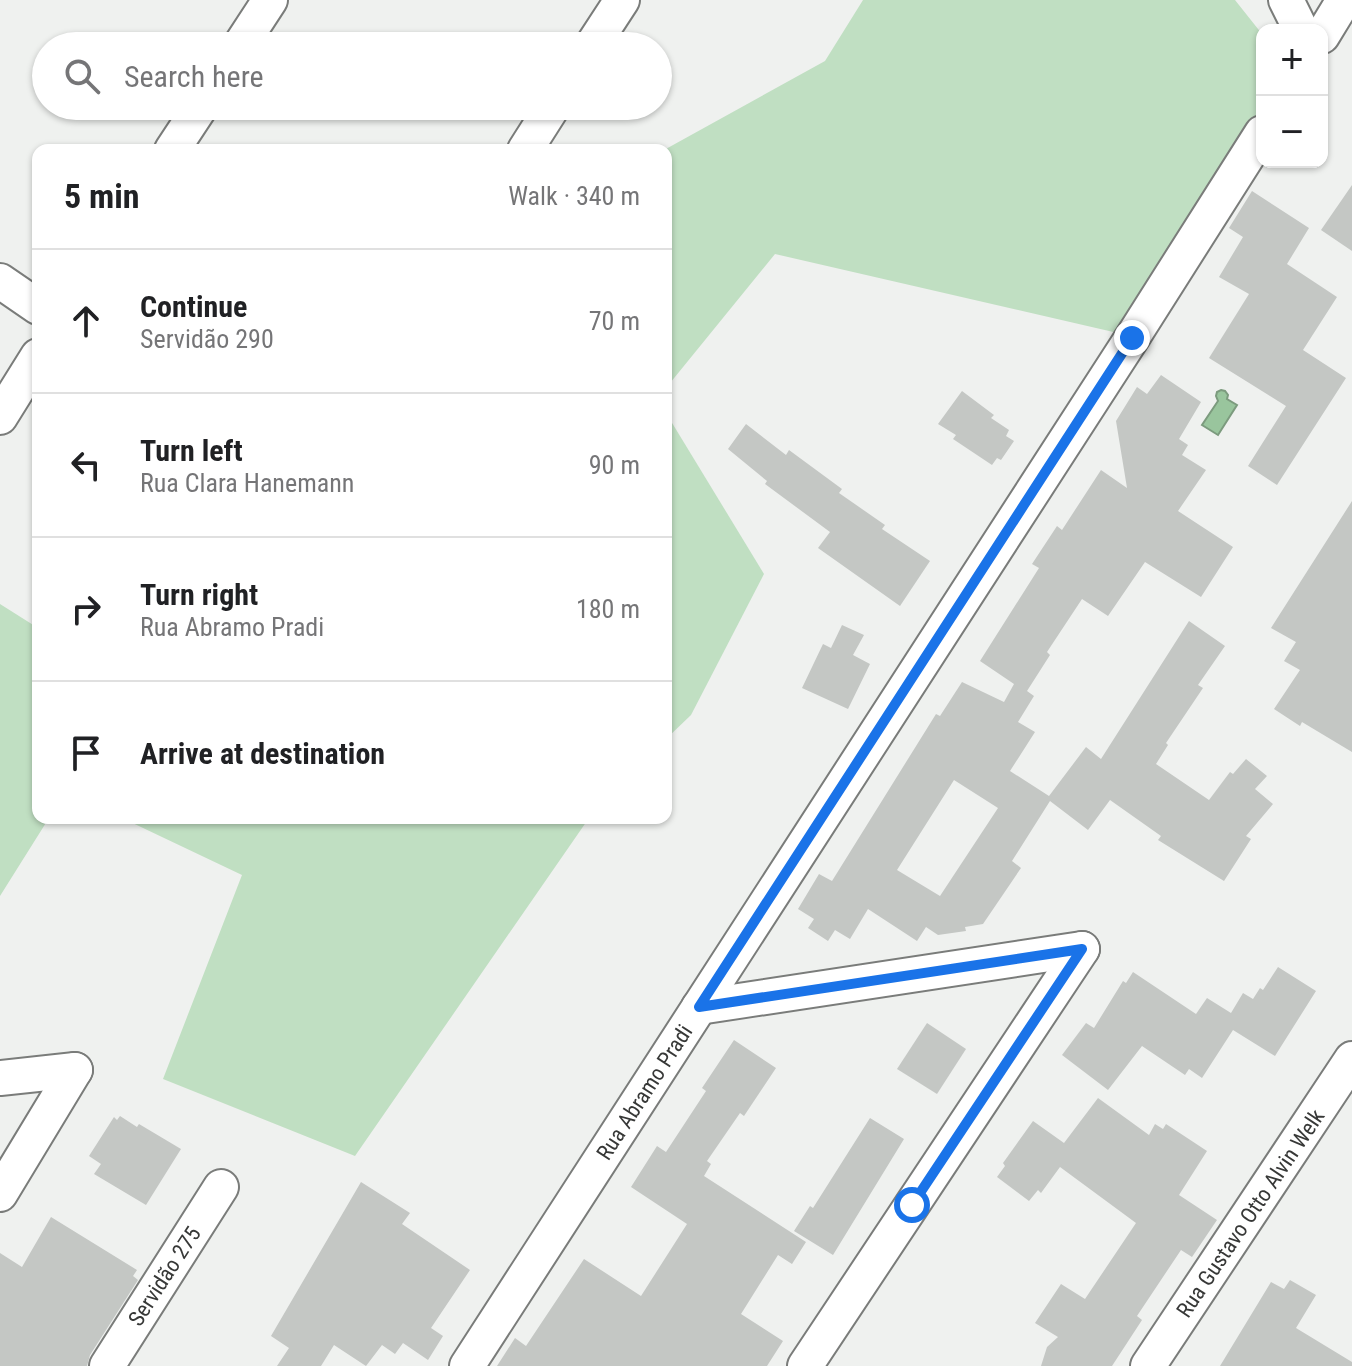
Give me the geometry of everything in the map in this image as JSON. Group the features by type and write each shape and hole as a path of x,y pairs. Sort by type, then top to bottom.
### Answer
{"street":[{"path":"249,32 270,0"},
{"path":"601,32 622,0"},
{"path":"1286,0 1298,24"},
{"path":"1328,26 1344,0"},
{"path":"176,144 192,120"},
{"path":"529,144 544,120"},
{"name":"Rua Abramo Pradi","path":"467,1366 1256,142"},
{"path":"0,281 32,303"},
{"path":"0,417 32,366"},
{"path":"699,1007 1082,949 805,1366"},
{"name":"Rua Gustavo Otto Alvin Welk","path":"1148,1366 1352,1059"},
{"path":"0,1078 75,1070 0,1194"},
{"name":"Servidão 275","path":"107,1366 221,1187"}],"shaded area":[{"path":"863,0 1235,0 1256,26 1256,132 1122,334 775,254 672,381 672,146 825,61"},
{"path":"1221,390 1228,395 1227,399 1237,405 1218,435 1202,425 1218,401 1217,392"},
{"path":"672,423 764,574 691,715 672,733"},
{"path":"0,604 32,624 32,824 45,824 0,896"},
{"path":"135,824 585,824 355,1156 163,1079 242,875"}],"building":[{"path":"1352,185 1352,251 1321,230"},
{"path":"1252,191 1309,228 1287,264 1337,297 1303,350 1346,378 1277,485 1248,466 1286,406 1209,358 1249,294 1219,277 1243,237 1229,228"},
{"path":"1161,375 1201,402 1179,439 1188,445 1182,455 1206,470 1178,511 1233,547 1201,597 1145,562 1108,616 1082,599 1047,652 1050,655 1027,691 1034,696 1018,722 1035,732 1010,771 1049,796 1086,747 1101,759 1189,621 1225,646 1198,685 1203,688 1166,743 1168,745 1156,764 1209,800 1230,772 1233,774 1246,759 1267,776 1255,789 1273,804 1246,836 1251,839 1224,881 1158,840 1161,836 1110,800 1088,830 1050,801 1012,861 1021,868 983,924 965,927 966,931 938,935 926,927 917,941 868,909 850,939 835,930 828,941 808,928 814,919 798,909 819,874 832,881 936,714 940,716 962,682 1004,702 1014,684 980,661 1039,568 1032,564 1057,526 1062,530 1101,470 1127,488 1116,421 1137,387 1147,394","holes":["954,780 998,808 940,896 897,870"]},
{"path":"962,391 994,415 991,418 1009,430 1006,436 1014,441 1001,460 997,458 992,465 953,439 956,435 938,424"},
{"path":"746,424 786,455 789,450 842,489 839,493 885,525 882,529 930,561 900,606 818,548 830,532 765,484 767,481 728,449"},
{"path":"1352,501 1352,752 1274,709 1300,670 1284,661 1296,642 1271,628"},
{"path":"842,625 864,635 853,655 870,664 848,709 802,688 823,644 831,648"},
{"path":"1278,967 1316,991 1275,1056 1233,1030 1202,1078 1189,1069 1185,1075 1142,1046 1108,1090 1062,1055 1086,1023 1094,1028 1123,981 1126,983 1133,972 1196,1014 1207,998 1231,1013 1243,993 1253,999 1260,988 1263,990"},
{"path":"927,1023 966,1049 937,1094 897,1069"},
{"path":"734,1040 776,1068 744,1116 740,1113 707,1161 711,1164 704,1176 806,1242 792,1264 778,1255 741,1314 783,1341 767,1366 497,1366 515,1338 526,1346 584,1259 641,1296 687,1224 631,1187 657,1146 666,1152 706,1091 702,1088"},
{"path":"1098,1098 1149,1135 1155,1124 1163,1129 1166,1124 1207,1151 1179,1195 1217,1220 1192,1257 1181,1250 1137,1316 1142,1320 1112,1366 1041,1366 1047,1347 1058,1337 1035,1323 1061,1284 1085,1299 1136,1223 1060,1167 1041,1193 1038,1190 1029,1201 997,1177 1005,1166 1003,1163 1033,1121 1064,1143"},
{"path":"120,1116 181,1149 146,1205 94,1174 101,1164 89,1156 114,1117 117,1120"},
{"path":"870,1118 904,1139 833,1255 794,1231 810,1206 813,1208"},
{"path":"361,1182 410,1213 402,1224 470,1270 431,1328 443,1336 428,1360 403,1343 395,1354 382,1345 366,1366 334,1345 321,1366 277,1366 289,1348 271,1336"},
{"path":"51,1217 137,1270 133,1276 138,1280 90,1355 87,1366 0,1366 0,1253 22,1267"},
{"path":"1290,1280 1316,1295 1296,1328 1352,1362 1352,1366 1220,1366 1271,1282 1284,1289"}],"route":[{"path":"912,1205 1082,949 699,1007 1132,338"}]}
